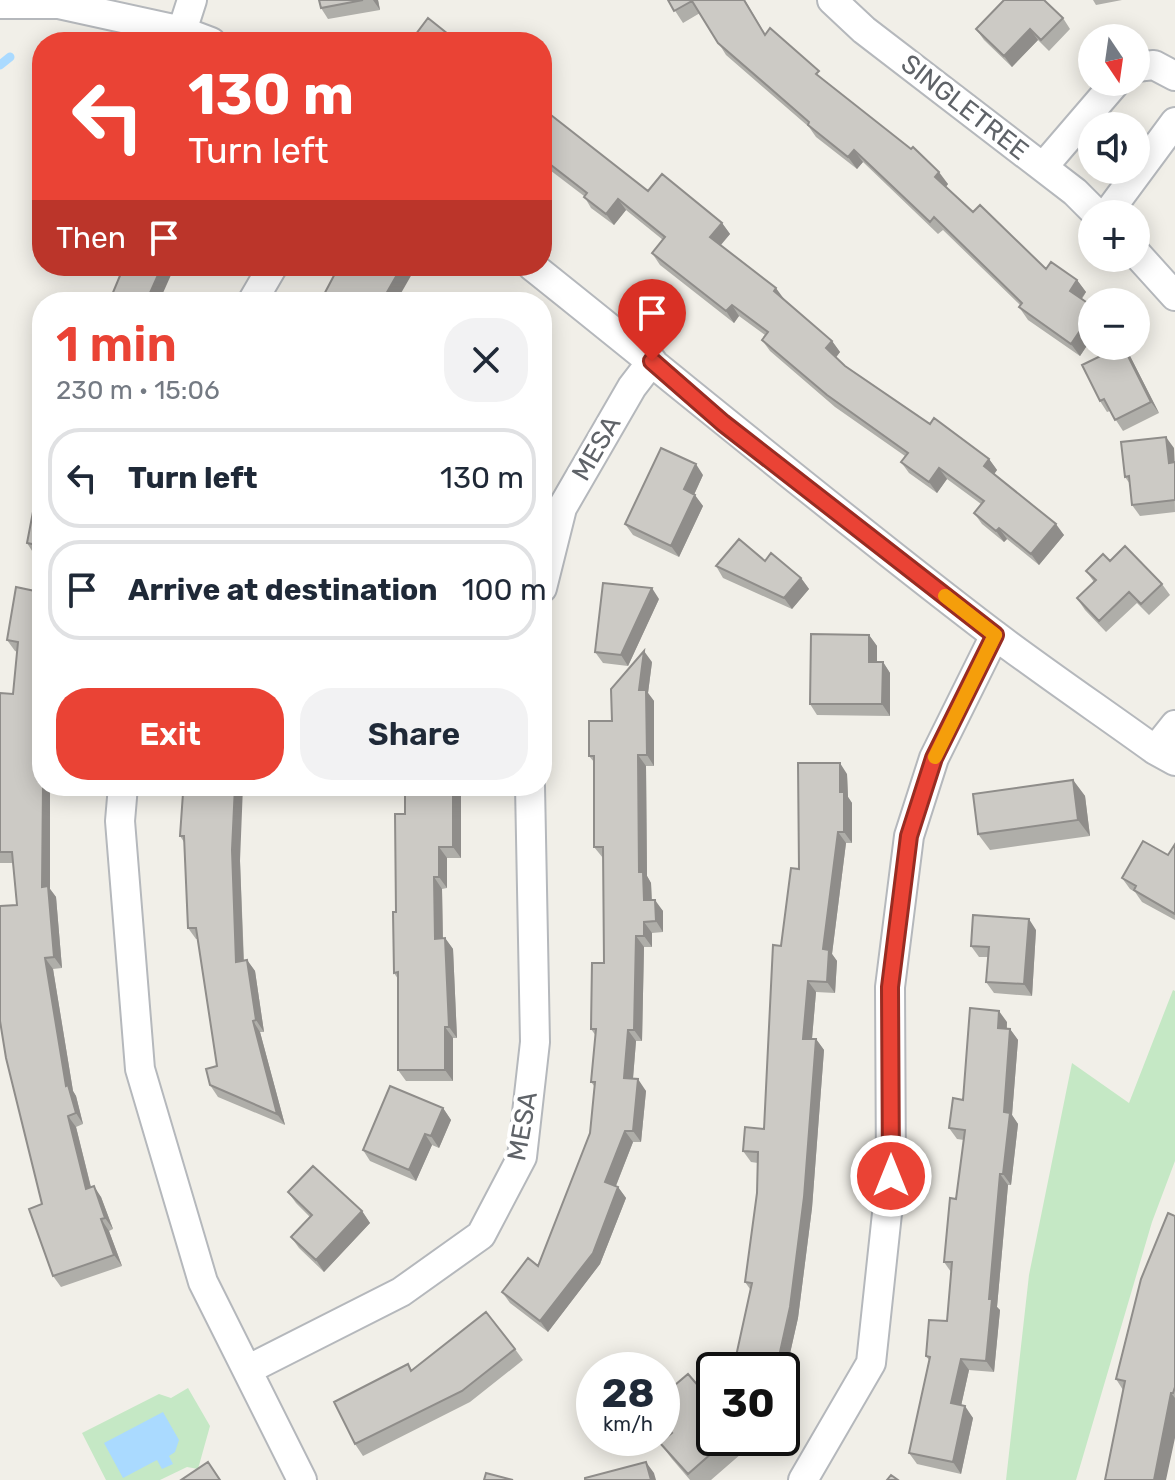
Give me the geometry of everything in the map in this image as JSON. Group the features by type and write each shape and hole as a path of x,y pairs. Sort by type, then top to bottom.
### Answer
{"street":[{"path":"0,4 59,4 182,31 192,0"},
{"name":"SINGLETREE","path":"832,0 864,30 1083,200"},
{"path":"1150,65 1175,76"},
{"path":"1043,167 1104,96"},
{"path":"1117,200 1175,122"},
{"path":"1150,268 1175,296"},
{"path":"545,276 652,361 723,423 995,635 1165,755 1175,725"},
{"name":"MESA","path":"552,548 562,508 632,387 652,361"},
{"path":"803,1480 871,1363 891,1176 890,987 909,836 934,758 995,635"},
{"path":"122,796 120,821 140,1069 203,1282 302,1480"},
{"name":"MESA","path":"247,1370 401,1292 481,1235 522,1157 535,1042 530,796"}],"green space":[{"path":"1173,990 1175,1161 1152,1222 1076,1480 1006,1480 1029,1275 1072,1063 1129,1103"},
{"path":"188,1388 210,1426 198,1469 187,1467 160,1480 106,1480 82,1433 159,1394 171,1398"}],"water":[{"path":"163,1412 179,1440 175,1452 169,1456 173,1464 162,1469 157,1460 123,1478 104,1443"}],"building":[{"path":"319,0 363,0 321,8"},
{"path":"668,0 744,0 765,35 770,28 819,71 816,74 911,149 913,147 939,172 935,177 973,212 980,205 1046,269 1051,262 1077,280 1070,291 1078,296 1078,334 1071,344 1019,307 1022,303 934,217 930,222 854,150 848,157 808,125 809,122 718,43 692,1 674,11"},
{"path":"1004,0 1044,0 1063,18 1041,40 1030,29 1004,56 976,29"},
{"path":"428,18 446,32 418,32"},
{"path":"552,116 648,191 662,174 722,223 710,237 776,288 774,291 832,341 826,348 845,366 930,424 934,418 989,459 984,466 1056,524 1031,554 999,528 996,531 974,513 984,501 939,468 929,482 901,462 908,453 827,395 762,340 768,332 732,305 726,311 652,253 665,237 618,199 606,214 584,197 587,193 552,166"},
{"path":"120,276 158,276 150,292 113,292"},
{"path":"334,276 396,276 387,292 325,292"},
{"path":"1092,360 1130,360 1151,402 1115,420 1104,399 1100,401 1082,365"},
{"path":"1166,437 1169,463 1175,462 1175,500 1132,505 1121,442"},
{"path":"661,448 696,464 684,489 695,495 671,546 625,524"},
{"path":"32,517 32,544 27,543"},
{"path":"739,539 765,561 771,553 801,578 784,598 716,566"},
{"path":"1125,546 1162,584 1141,604 1129,592 1099,621 1077,598 1096,580 1086,571 1103,554 1110,561"},
{"path":"603,583 652,588 621,655 595,652"},
{"path":"16,587 32,590 32,796 43,796 42,887 48,886 54,957 45,958 66,1086 76,1113 68,1116 86,1189 94,1186 105,1218 101,1219 114,1255 53,1276 29,1209 42,1204 6,1058 0,1021 0,906 17,905 12,852 0,852 0,693 13,694 18,642 7,640"},
{"path":"811,634 869,635 869,662 883,662 882,704 810,704"},
{"path":"644,651 639,690 646,690 647,755 638,755 639,872 643,872 644,900 655,900 656,921 644,922 644,936 636,936 634,1030 628,1030 624,1078 638,1079 633,1131 625,1131 605,1182 618,1187 593,1253 540,1321 502,1292 528,1258 538,1266 590,1133 596,1029 591,1029 592,963 604,963 603,847 594,847 594,756 589,756 589,721 612,721 611,689"},
{"path":"798,763 840,763 844,832 838,832 823,949 829,950 827,982 808,981 803,1039 816,1039 804,1197 790,1307 780,1352 737,1352 752,1283 745,1282 757,1193 758,1152 743,1151 745,1127 764,1129 773,945 781,946 791,868 799,869"},
{"path":"1073,780 1078,820 978,834 973,794"},
{"path":"183,796 235,796 232,850 236,962 247,960 256,1020 253,1021 277,1114 210,1085 206,1069 217,1066 196,928 188,928 184,836 180,836"},
{"path":"405,796 453,796 453,847 439,847 439,877 434,877 435,939 445,938 449,1027 445,1027 445,1070 398,1070 398,972 394,973 393,912 396,912 395,814 405,814"},
{"path":"1143,841 1168,855 1175,844 1175,914 1134,890 1136,886 1122,878"},
{"path":"973,915 1029,919 1024,984 986,982 989,947 971,946"},
{"path":"970,1008 999,1011 998,1028 1010,1029 1004,1112 1010,1113 1003,1174 1000,1174 986,1361 961,1359 951,1403 965,1406 953,1462 909,1453 930,1357 926,1356 929,1320 947,1321 952,1262 944,1262 950,1198 956,1199 965,1130 949,1128 953,1098 963,1100"},
{"path":"390,1086 443,1108 431,1136 425,1134 409,1170 363,1150"},
{"path":"313,1166 362,1211 316,1260 291,1237 312,1215 288,1192"},
{"path":"1168,1213 1175,1216 1175,1387 1171,1393 1154,1480 1105,1480 1125,1381 1116,1379 1141,1279"},
{"path":"486,1312 515,1349 462,1391 355,1444 334,1402 408,1364 411,1371"},
{"path":"688,1374 696,1383 696,1456 708,1456 688,1474 672,1456 680,1456 680,1381"},
{"path":"208,1462 220,1480 181,1480"},
{"path":"646,1462 651,1480 585,1480 585,1478"},
{"path":"486,1473 513,1480 484,1480"}],"waterway":[{"path":"0,65 10,57"}],"slow traffic":[{"path":"935,757 995,635 945,596"}],"route":[{"path":"652,361 723,423 995,635 934,758 909,836 890,987 891,1176"}]}
